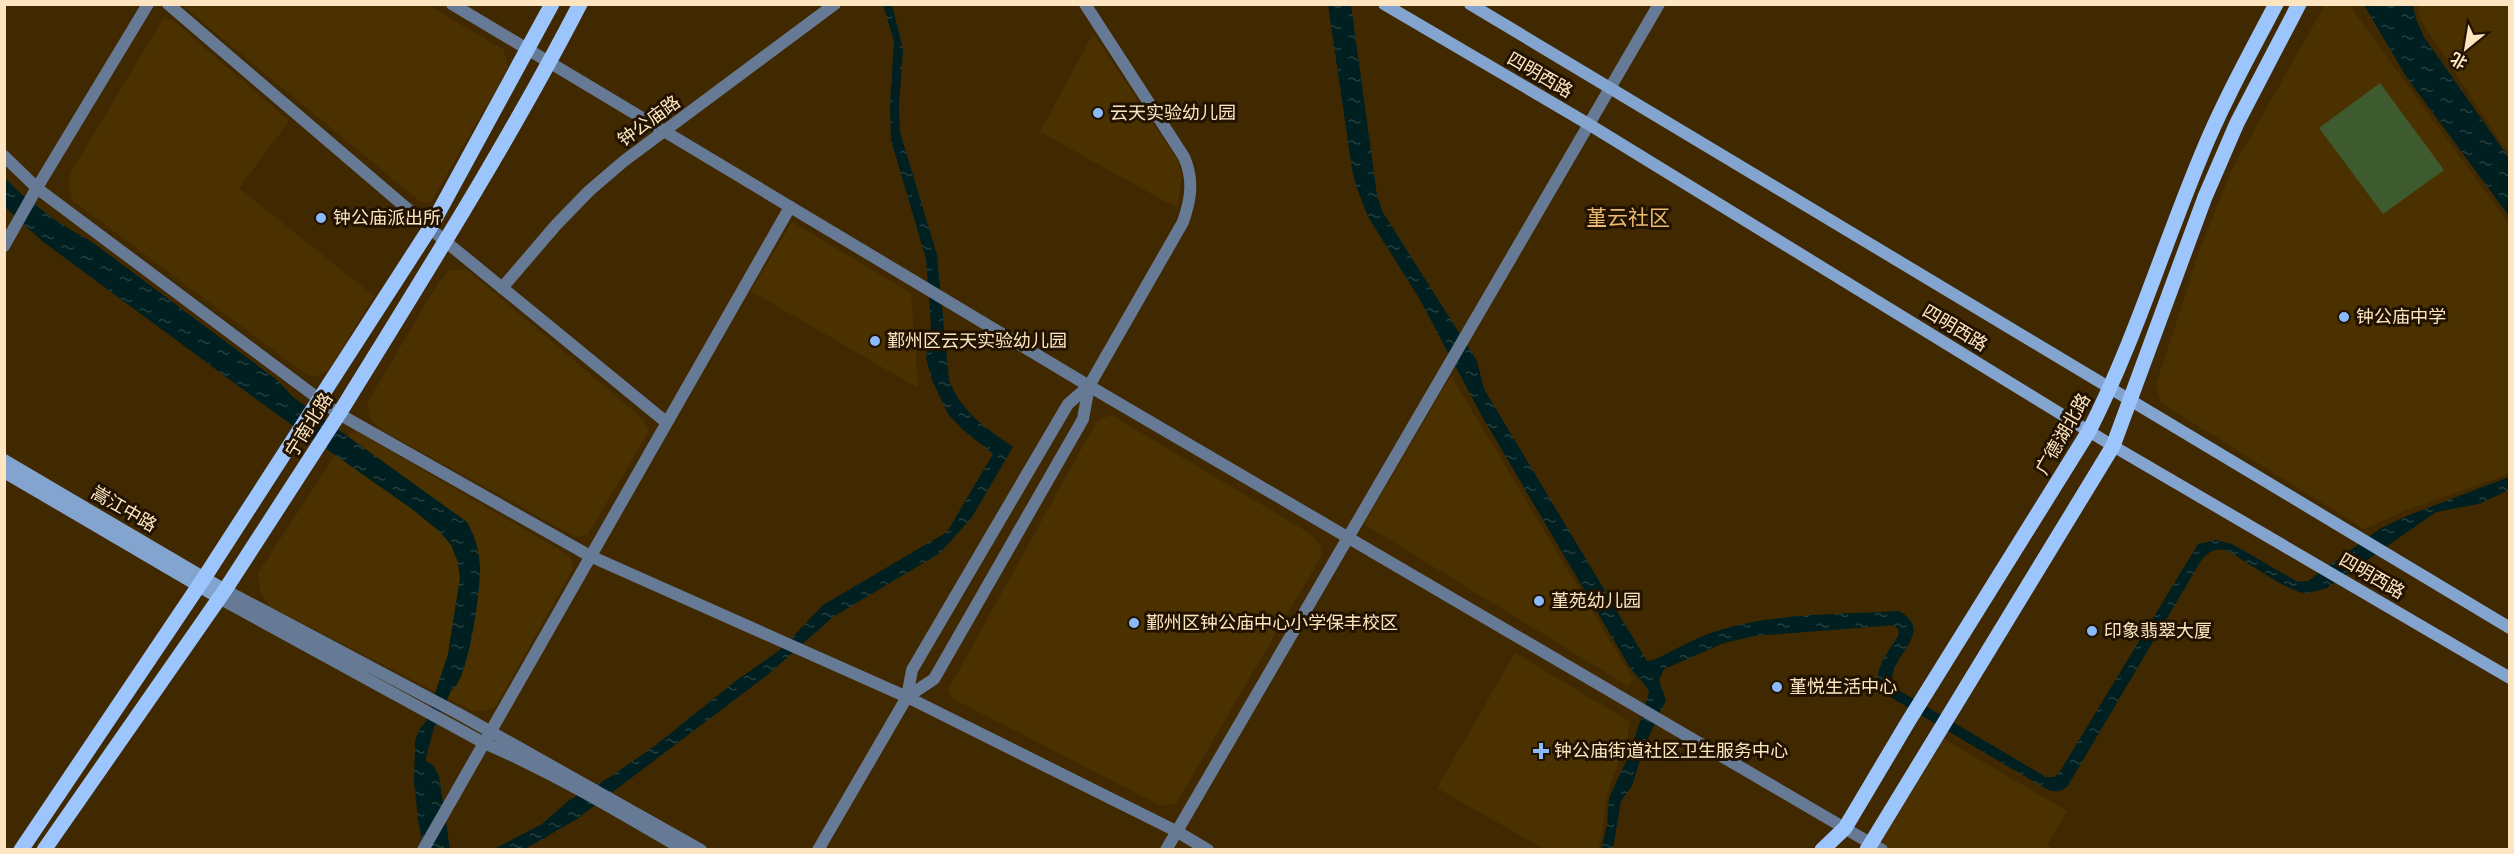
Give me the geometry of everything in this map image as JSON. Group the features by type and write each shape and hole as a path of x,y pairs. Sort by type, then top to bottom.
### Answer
{"main road":[{"name":"宁南北路","path":"21,849 296,438 430,228 552,4"},
{"name":"宁南北路","path":"44,849 222,594 314,454 445,241 550,62 580,4"},
{"name":"四明西路","path":"1384,4 1590,125 2113,446 2510,678"},
{"name":"四明西路","path":"1470,4 2510,628"},
{"name":"广德湖北路","path":"1822,849 1845,828 1908,722 2089,431 2110,390 2218,115 2276,4"},
{"path":"1873,847 2113,446 2214,175 2237,123 2299,4"},
{"name":"嵩江中路","path":"4,460 201,582"},
{"name":"嵩江中路","path":"4,472 222,594"}],"street":[{"path":"4,246 148,4"},
{"path":"168,4 445,241 666,422"},
{"path":"452,4 1089,386 1603,685 1845,828 1873,847"},
{"name":"钟公庙路","path":"502,288 556,225 589,191 624,161 835,4"},
{"path":"907,697 934,679 1083,419 1089,386 1183,222 1190,202 1191,172 1184,157 1085,4"},
{"path":"1166,849 1659,4"},
{"path":"4,156 36,190 338,415 590,556 907,697 1208,849"},
{"path":"423,849 790,207"},
{"path":"818,849 907,697 912,670 1068,404 1089,386"},
{"path":"222,594 418,692 461,716 488,738 577,779 701,849"},
{"path":"222,594 488,738 684,849"}],"shaded area":[{"path":"182,5 428,5 504,50 508,68 431,202 422,203"},
{"name":"钟公庙中学","path":"2325,5 2349,5 2509,224 2509,472 2407,510 2364,529 2161,403 2156,385 2200,249 2231,171"},
{"path":"2418,5 2509,5 2509,154 2420,19"},
{"path":"163,19 172,20 289,121 239,188 374,296 329,370 317,376 307,375 72,200 68,183 72,170"},
{"name":"云天实验幼儿园","path":"1093,34 1178,160 1182,178 1177,208 1040,132"},
{"name":"鄞州区云天实验幼儿园","path":"792,222 911,293 918,388 751,291"},
{"path":"450,270 467,270 643,419 649,431 588,534 576,537 380,429 371,420 367,403 439,282"},
{"name":"堇苑幼儿园","path":"1451,376 1633,679 1628,686 1364,524"},
{"name":"鄞州区钟公庙中心小学保丰校区","path":"1111,415 1309,533 1320,545 1322,555 1176,803 1161,806 952,698 948,690 1097,421"},
{"path":"356,431 570,556 573,568 496,706 485,711 473,711 271,607 261,593 258,573 350,433"},
{"name":"钟公庙街道社区卫生服务中心","path":"1515,653 1630,722 1627,740 1606,797 1603,829 1598,849 1544,849 1437,788"},
{"path":"1944,739 2067,811 2047,846 2053,849 1893,850 1880,842"}],"green space":[{"path":"2380,83 2444,170 2383,214 2319,128"}],"water":[{"path":"883,5 892,5 903,49 899,106 900,132 937,255 949,380 967,410 984,426 1013,447 972,517 940,553 833,617 766,676 577,819 525,849 492,850 542,824 568,801 610,777 656,745 737,680 780,650 823,605 947,532 993,454 962,429 948,414 932,380 926,358 931,325 926,259 891,140 890,104 894,41"},
{"path":"1328,5 1351,5 1377,195 1382,211 1477,361 1484,389 1647,661 1654,660 1708,634 1754,622 1803,616 1899,611 1910,620 1913,629 1912,638 1895,668 1892,678 1895,688 2046,777 2054,777 2059,773 2198,544 2216,540 2232,544 2298,582 2308,581 2381,528 2409,515 2509,477 2509,490 2479,504 2436,512 2327,588 2313,592 2304,593 2287,587 2228,551 2220,549 2211,552 2202,559 2067,787 2057,791 2045,788 1880,691 1878,676 1880,669 1898,636 1899,631 1895,625 1754,636 1724,643 1664,669 1659,680 1666,700 1644,747 1632,786 1621,801 1613,849 1601,849 1607,826 1609,798 1630,753 1649,692 1629,666 1483,418 1419,298 1368,217 1352,169"},
{"path":"2364,5 2413,5 2424,37 2509,158 2509,216 2407,78"},
{"path":"4,177 20,193 59,223 92,242 277,380 293,397 467,522 476,543 480,566 473,633 463,670 434,728 426,757 426,761 433,765 439,776 450,849 424,849 414,782 415,741 426,721 448,654 460,577 451,545 440,532 412,509 275,413 42,241 5,207"}],"place":[{"name":"云天实验幼儿园","path":"1098,113"},
{"name":"钟公庙派出所","path":"321,218"},
{"name":"钟公庙中学","path":"2344,317"},
{"name":"鄞州区云天实验幼儿园","path":"875,341"},
{"name":"堇苑幼儿园","path":"1539,601"},
{"name":"鄞州区钟公庙中心小学保丰校区","path":"1134,623"},
{"name":"印象翡翠大厦","path":"2092,631"},
{"name":"堇悦生活中心","path":"1777,687"},
{"name":"钟公庙街道社区卫生服务中心","path":"1541,751"}],"district":[{"name":"堇云社区","path":"1628,217"}]}
